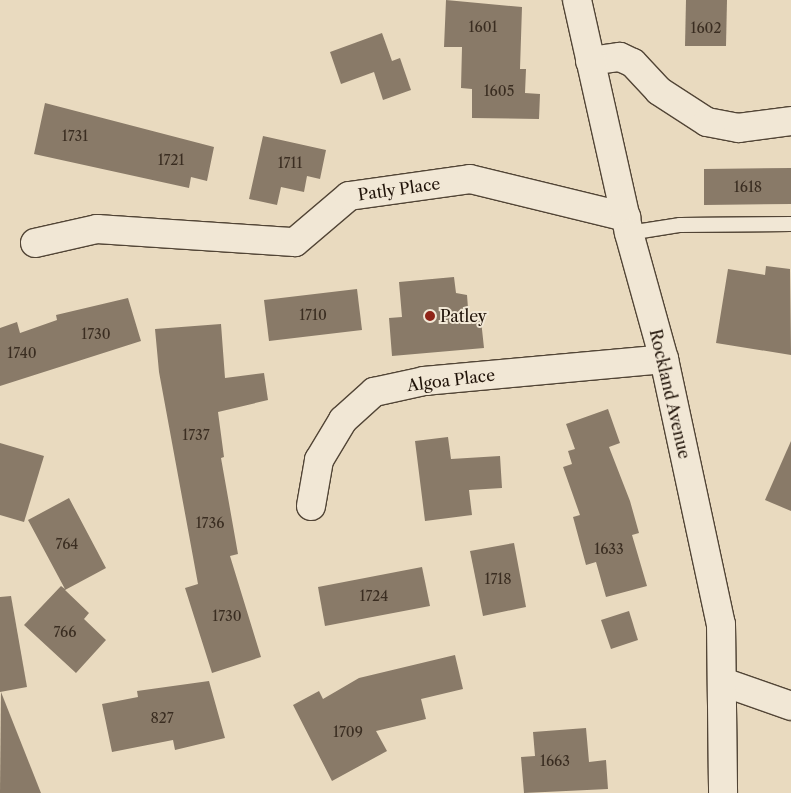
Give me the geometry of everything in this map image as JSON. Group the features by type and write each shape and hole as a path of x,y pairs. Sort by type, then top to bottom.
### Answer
{"street":[{"name":"Rockland Avenue","path":"576,0 627,225 664,359 721,624 723,682 722,793"},
{"path":"590,61 620,57 633,63 659,91 707,122 738,128 791,120"},
{"name":"Patly Place","path":"35,243 96,229 295,242 349,196 470,179 627,225"},
{"name":"Algoa Place","path":"312,506 319,460 343,420 374,392 424,381 664,359"},
{"path":"723,682 791,706"}],"lane":[{"path":"627,225 791,224"}],"building":[{"path":"446,0 522,7 520,69 526,69 525,93 540,94 539,119 472,118 472,89 461,88 462,47 444,47"},
{"path":"686,0 727,0 726,46 685,46"},
{"path":"382,33 392,61 400,58 411,90 383,100 374,72 341,84 330,52"},
{"path":"45,103 214,147 207,181 191,177 189,188 34,154"},
{"path":"263,136 326,150 320,179 307,176 304,192 281,187 277,205 249,199"},
{"path":"791,168 791,204 704,205 704,169"},
{"path":"766,266 790,269 791,355 716,343 728,269 765,275"},
{"name":"Patley","path":"454,277 456,293 467,295 469,321 481,320 484,348 392,356 389,318 402,317 399,282"},
{"path":"357,289 362,330 269,341 264,300"},
{"path":"128,298 141,341 0,386 0,328 17,322 20,333 57,320 56,315"},
{"path":"221,324 225,378 264,373 268,400 218,412 224,457 221,458 238,554 230,556 261,657 212,673 185,588 198,584 159,372 155,329"},
{"path":"608,409 620,443 609,447 630,501 639,533 632,535 647,586 606,597 596,562 586,565 573,517 580,515 563,467 572,464 568,451 575,449 566,424"},
{"path":"448,437 451,459 500,456 502,488 469,490 472,515 425,521 415,441"},
{"path":"791,441 791,511 765,500"},
{"path":"0,443 44,456 24,522 0,515"},
{"path":"69,498 106,568 65,590 89,613 84,619 106,640 76,673 24,625 61,586 65,589 28,520"},
{"path":"514,543 526,607 483,616 470,551"},
{"path":"422,567 430,606 325,626 318,587"},
{"path":"11,596 27,687 0,692 0,597"},
{"path":"629,611 638,640 611,649 601,620"},
{"path":"455,655 463,689 421,699 426,719 376,731 387,751 332,781 293,705 319,691 323,699 359,678"},
{"path":"209,681 225,738 175,750 173,740 112,752 102,704 138,697 137,691"},
{"path":"1,692 41,793 0,793"},
{"path":"586,728 589,762 606,760 608,789 524,793 521,757 535,756 533,732"}],"place":[{"name":"Patley","path":"430,316"}]}
